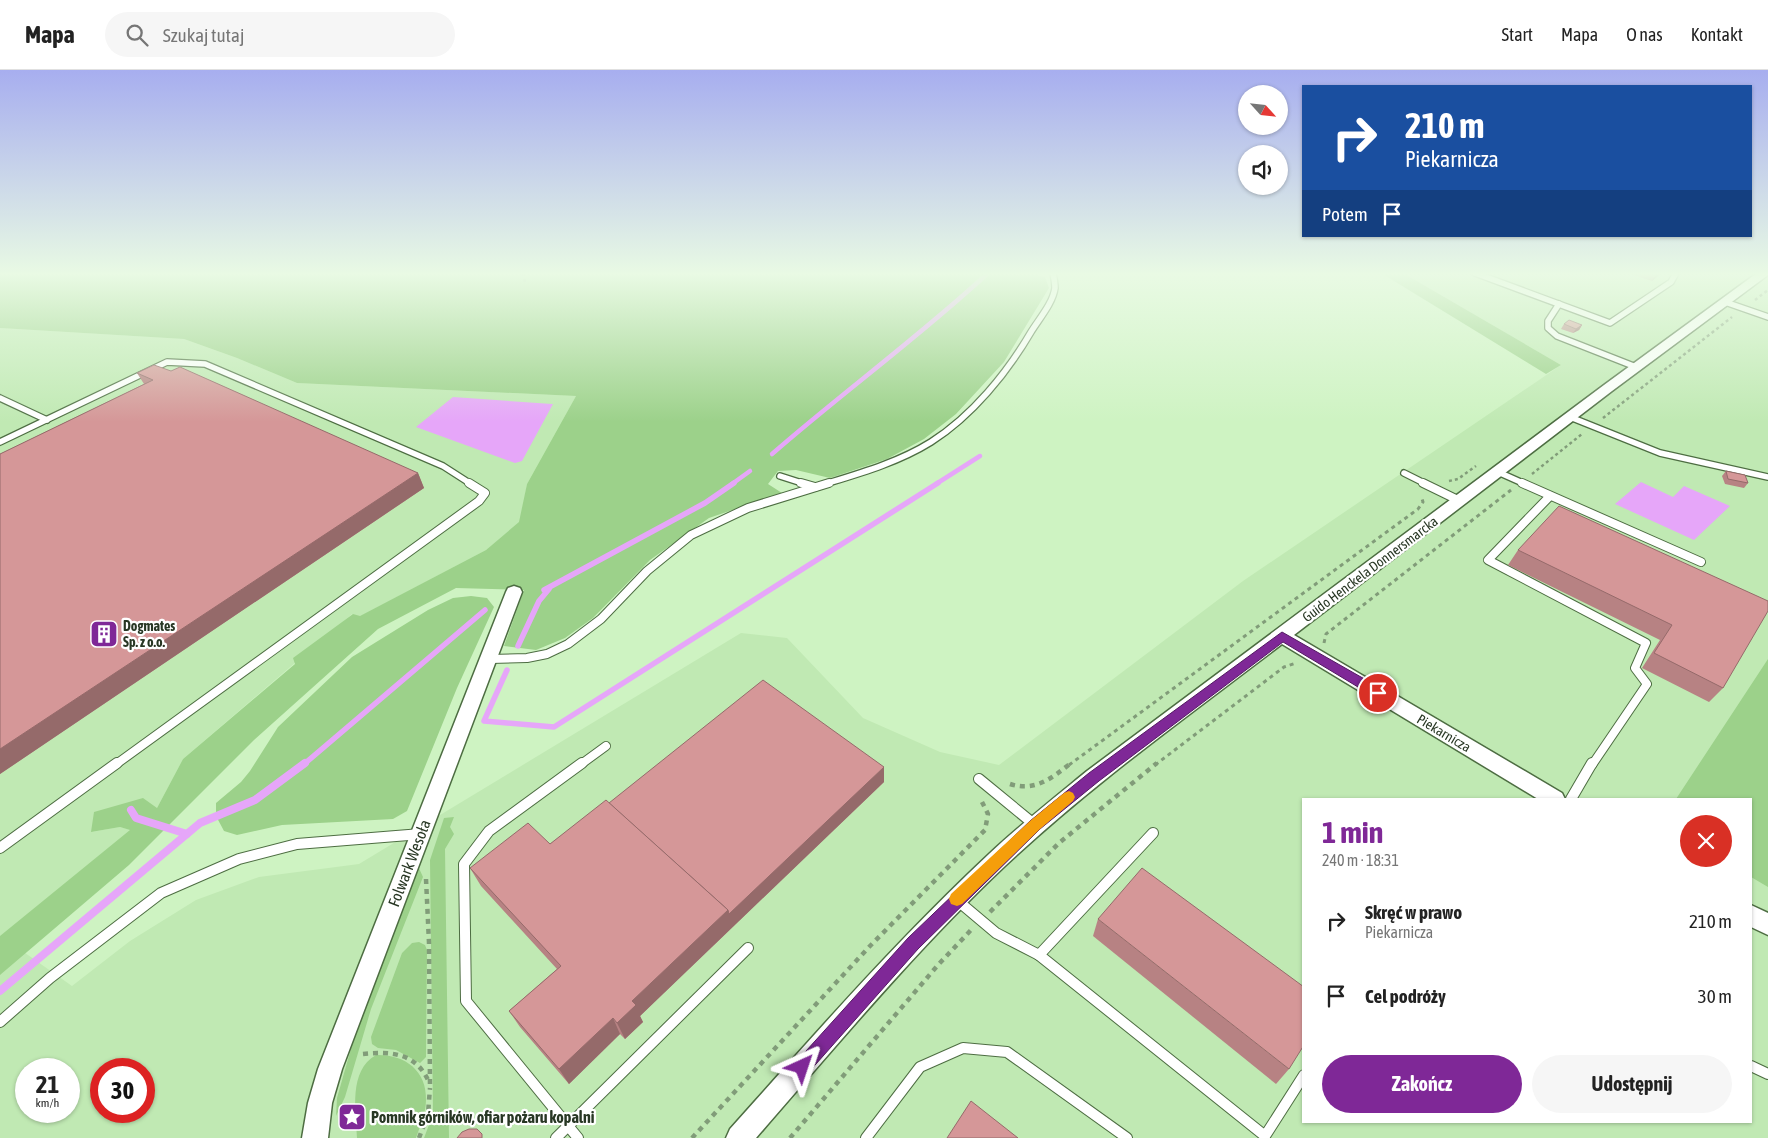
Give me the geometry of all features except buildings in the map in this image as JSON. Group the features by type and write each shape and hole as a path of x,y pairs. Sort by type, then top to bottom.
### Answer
{"street":[{"name":"Guido Henckela Donnersmarcka","path":"739,1138 913,944 956,899 1035,825 1094,777 1696,323"},
{"name":"Folwark Wesoła","path":"315,1138 320,1103 330,1069 514,592"},
{"name":"Piekarnicza","path":"1282,636 1553,798"},
{"path":"1752,917 1768,925"}],"lane":[{"path":"490,658 533,657 547,654 568,644 601,619 647,571 691,535 748,508 882,466 931,442 952,426 994,386 1015,358 1036,323"},
{"path":"1548,323 1548,328 1557,336 1636,367"},
{"path":"0,442 167,362 205,364 443,466 485,493 471,507 0,848"},
{"path":"0,398 47,420"},
{"path":"1570,417 1660,453 1768,477"},
{"path":"1498,472 1701,562"},
{"path":"1404,473 1460,501"},
{"path":"780,476 815,487"},
{"path":"1550,496 1488,560 1646,643 1635,668 1646,684 1581,780 1572,798"},
{"path":"578,1138 466,1001 464,864 489,831 606,746"},
{"path":"980,779 1035,825"},
{"path":"1039,955 1153,833"},
{"path":"0,1022 50,978 161,893 239,859 297,844 420,834"},
{"path":"956,899 996,933 1039,955 1266,1136 1302,1078"},
{"path":"556,1138 748,948"},
{"path":"866,1138 920,1067 963,1048 1007,1052 1127,1138"},
{"path":"1752,1066 1768,1074"}],"path":[{"path":"1324,646 1326,634 1725,323"},
{"path":"790,1138 938,965 1059,843 1136,779 1284,667 1304,661"},
{"path":"419,1138 425,1127 430,1106 430,943 426,880"},
{"path":"362,1054 393,1052 405,1056 418,1065 426,1075 430,1088"}],"shaded area":[{"path":"0,323 1028,323 1004,362 956,414 924,439 887,459 830,478 796,470 778,471 768,484 782,493 709,518 650,560 593,618 565,638 536,650 504,646 524,590 456,588 378,629 254,740 129,865 0,975 0,936 130,830 120,827 91,832 94,812 143,798 157,808 183,759 295,664 293,658 353,614 360,616 486,550 519,522 527,484 576,396 297,383 237,358 184,339 0,328"},
{"path":"1462,323 1489,323 1561,365 1546,374"},
{"path":"1489,323 1768,323 1768,1138 0,1138 0,328 184,339 237,358 297,383 576,396 527,484 520,522 486,550 359,617 352,614 183,759 157,808 91,832 120,827 131,830 1,936 72,986 130,941 196,900 259,877 359,864 741,633 787,638 863,718 940,752 999,765 1243,581 1561,365"},
{"path":"453,397 553,404 522,461 515,463 416,427"},
{"path":"1641,482 1673,497 1684,486 1730,506 1694,540 1615,504"},
{"path":"471,596 487,598 494,607 457,688 407,811 393,819 282,825 237,835 224,831 216,816 216,803 241,782 250,771 278,727 352,657 428,610 453,598"},
{"path":"1768,659 1768,887 1752,878 1752,798 1677,798"},
{"path":"454,817 450,827 454,834 445,849 449,1138 424,1138 433,1114 430,860 444,818"},
{"path":"418,866 423,877 371,1009 345,1097 336,1116 337,1098 358,1024"},
{"path":"419,942 425,945 427,950 426,1057 420,1063 396,1050 378,1048 372,1044 371,1037 402,953 412,943"},
{"path":"376,1055 396,1057 404,1061 418,1072 423,1080 426,1105 416,1138 357,1138 355,1104 357,1081 367,1062"}],"waterway":[{"path":"772,454 932,323"},
{"path":"936,484 980,456"},
{"path":"732,484 750,471"},
{"path":"544,590 705,503 734,483"},
{"path":"507,670 484,721 554,727 938,483"},
{"path":"518,646 539,601 549,589"},
{"path":"303,765 485,610"},
{"path":"187,834 200,823 255,800 305,763"},
{"path":"131,810 136,818 187,834"},
{"path":"0,991 187,834"}],"slow traffic":[{"path":"957,899 1007,850 1069,797"}],"place":[{"name":"Dogmates Sp. z o.o.","path":"104,634"},
{"name":"Pomnik górników, ofiar pożaru kopalni","path":"352,1117"}],"route":[{"path":"802,1067 913,944 1007,850 1094,777 1282,636 1378,693"}]}
